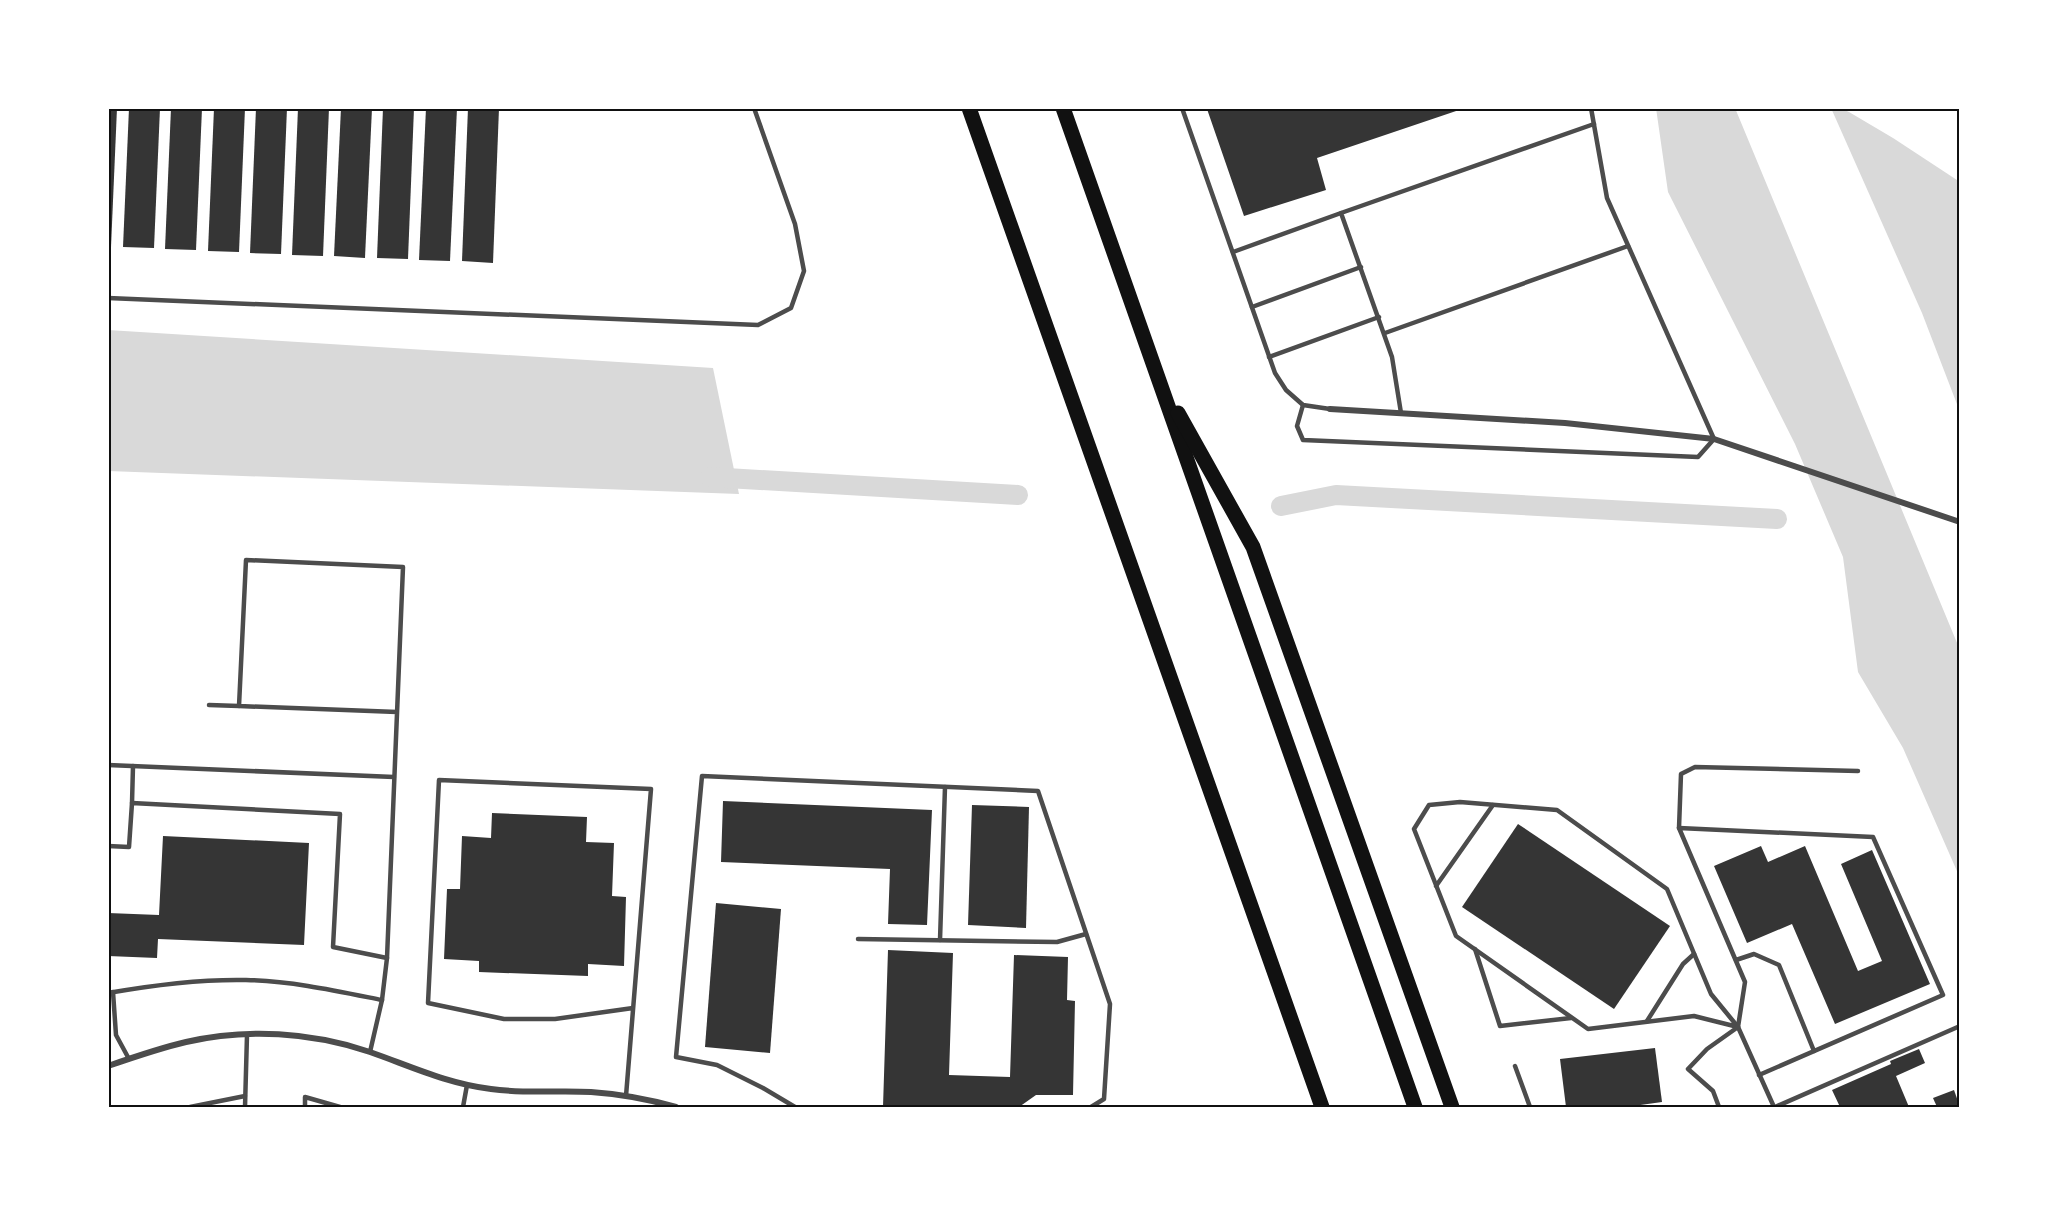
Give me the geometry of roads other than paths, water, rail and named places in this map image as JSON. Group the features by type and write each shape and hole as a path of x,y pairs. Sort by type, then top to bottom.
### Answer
{"highway":[{"path":"969,108 1322,1107"},
{"path":"1063,108 1415,1107"},
{"path":"1157,376 1252,547 1452,1107"}],"street":[{"path":"1330,409 1565,423 1714,439 1960,522"},
{"path":"108,1066 186,1042 215,1037 286,1035 314,1038 370,1052 429,1075 467,1085 517,1092 591,1092 626,1096 676,1107"}],"lane":[{"path":"108,298 758,325 791,308 804,271 795,224 754,108"},
{"path":"1182,108 1275,373 1286,390 1304,405 1330,409"},
{"path":"1304,405 1297,426 1303,440 1698,457 1714,439 1607,198 1591,108"},
{"path":"1233,252 1594,124"},
{"path":"1341,213 1385,333 1392,357 1401,413"},
{"path":"1385,333 1628,246"},
{"path":"1252,307 1361,267"},
{"path":"1269,357 1379,317"},
{"path":"239,706 246,560 402,567 387,958 382,1000 370,1052"},
{"path":"209,705 397,712"},
{"path":"108,765 394,777"},
{"path":"108,846 129,847 133,766"},
{"path":"1719,1107 1713,1091 1688,1069 1707,1049 1738,1027 1745,982 1679,828 1681,774 1695,767 1858,771"},
{"path":"795,1107 717,1065 676,1057 702,776 1038,791 1110,1004 1104,1099 1091,1107"},
{"path":"626,1096 651,789 439,780 428,1003 504,1019 555,1019 633,1008"},
{"path":"940,940 945,787"},
{"path":"1738,1027 1694,1016 1588,1029 1474,949 1456,936 1414,830 1429,804 1460,802 1557,810 1667,889 1711,994 1738,1027 1774,1107 1960,1026"},
{"path":"132,803 340,814 333,947 387,958"},
{"path":"1436,886 1493,805"},
{"path":"1679,828 1873,837 1943,995 1760,1075"},
{"path":"858,939 1057,942 1086,934"},
{"path":"1474,949 1500,1026 1571,1018"},
{"path":"1647,1022 1683,964 1694,954"},
{"path":"1736,960 1754,954 1779,965 1814,1051"},
{"path":"129,1059 116,1035 111,993 160,984 245,980 310,986 382,1000"},
{"path":"245,1107 247,1035"},
{"path":"1515,1066 1530,1107"},
{"path":"463,1107 467,1085"},
{"path":"190,1107 245,1096"},
{"path":"304,1107 305,1097 340,1107"}],"waterway":[{"path":"710,477 1018,495"},
{"path":"1281,506 1336,495 1777,519"}]}
